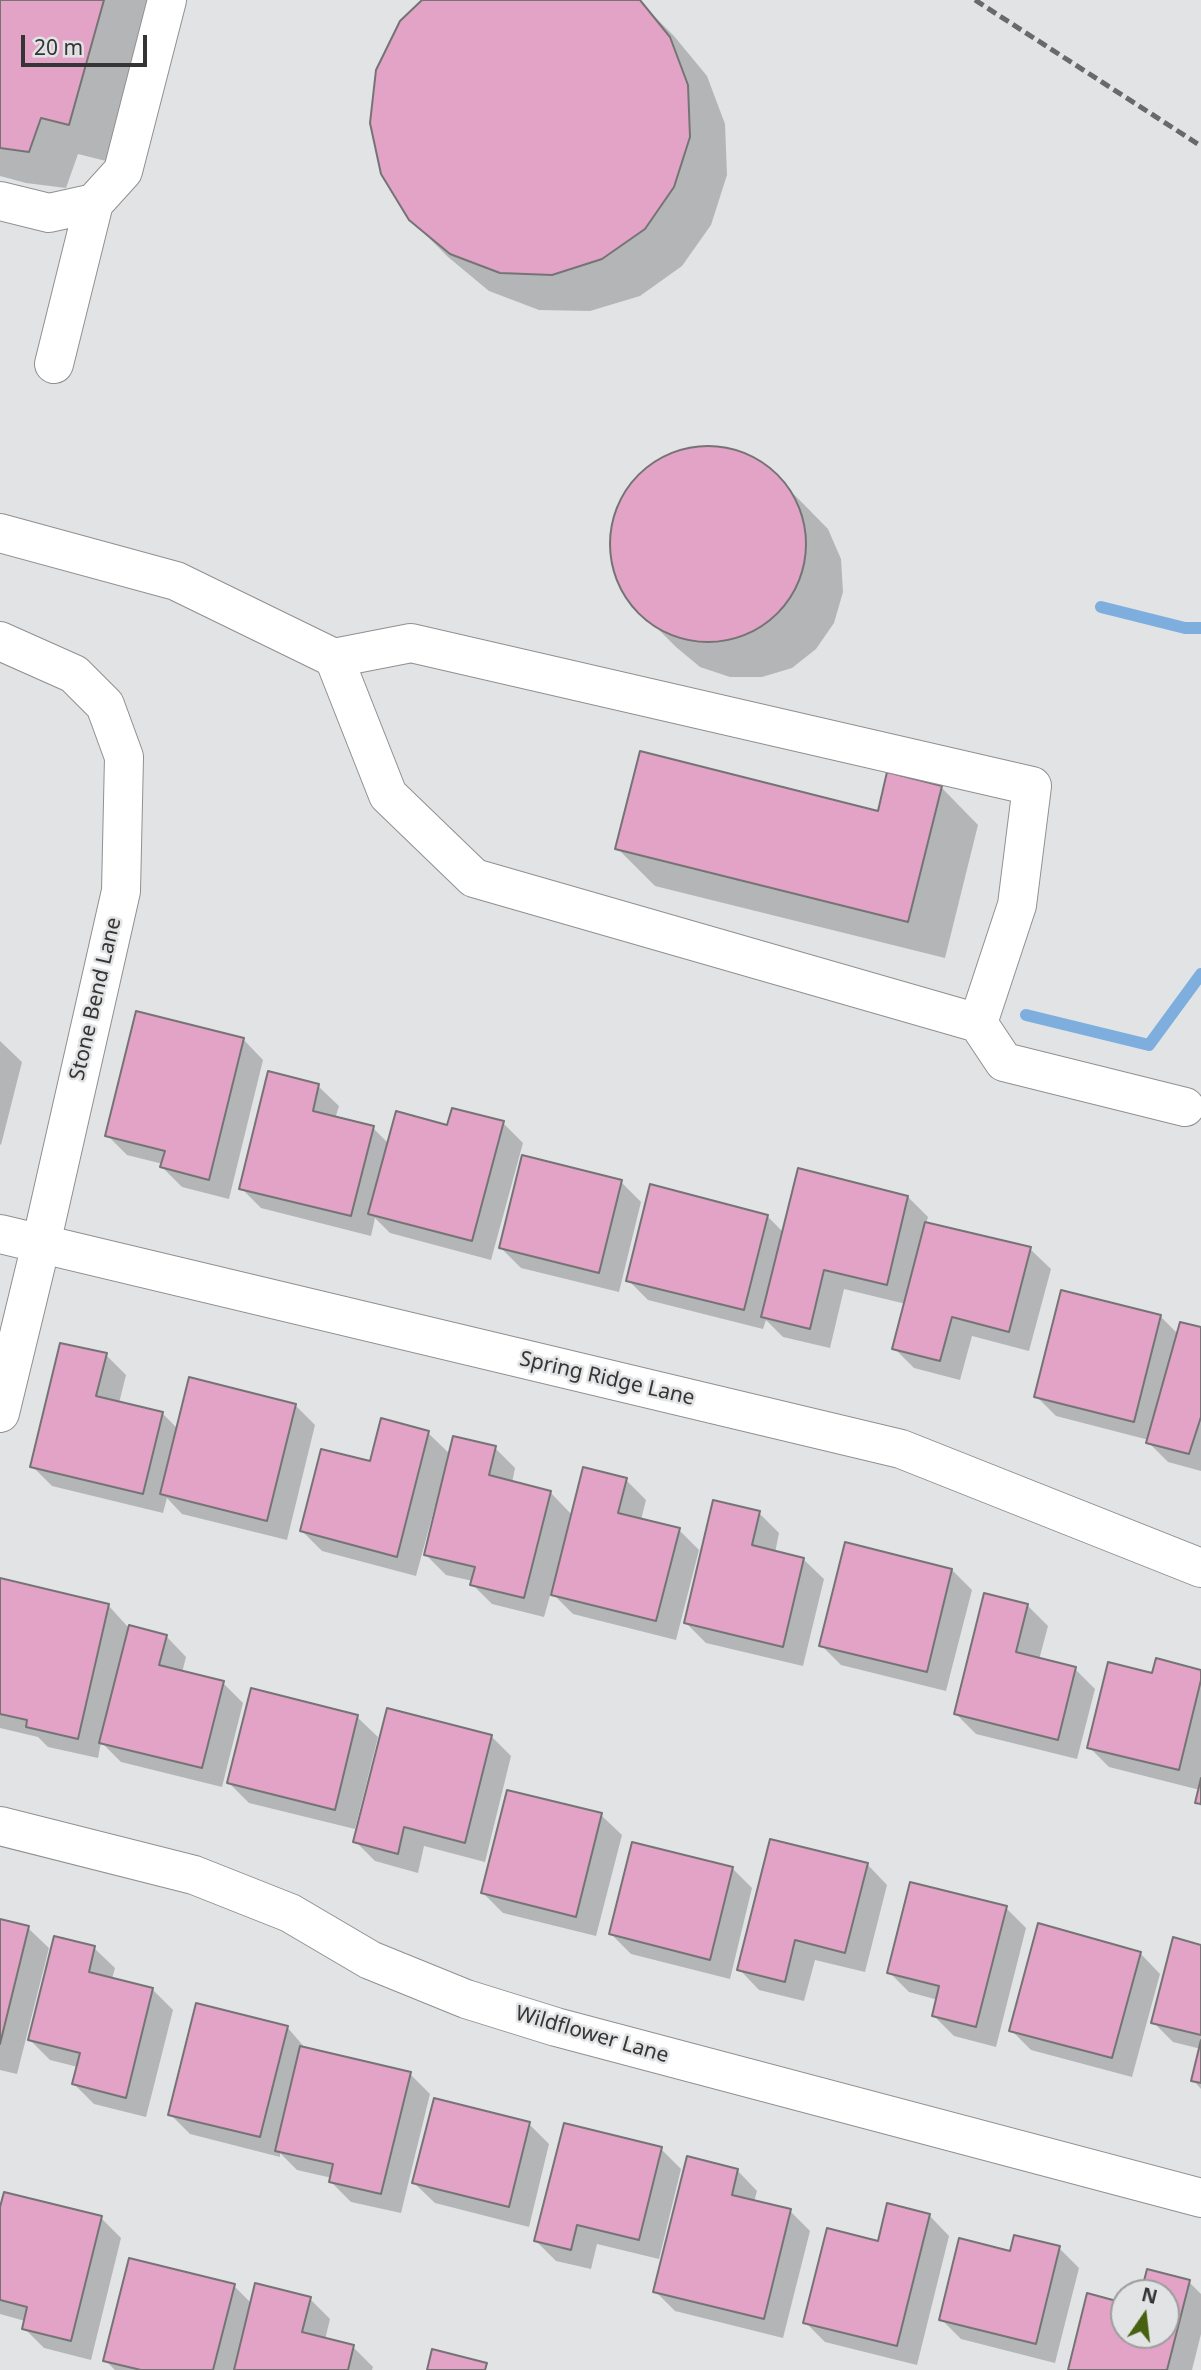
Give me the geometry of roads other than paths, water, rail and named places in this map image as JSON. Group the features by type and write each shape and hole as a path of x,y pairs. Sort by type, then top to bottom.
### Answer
{"street":[{"path":"54,364 93,203 123,171 167,0"},
{"path":"0,201 49,213 93,203"},
{"path":"0,533 176,581 334,658 411,643 1032,786 1017,905 978,1023"},
{"name":"Stone Bend Lane","path":"0,641 74,674 105,705 124,757 121,891 0,1413"},
{"path":"334,658 388,794 474,878 978,1023 1003,1062 1185,1107"},
{"name":"Spring Ridge Lane","path":"0,1234 901,1449 1201,1568"},
{"name":"Wildflower Lane","path":"0,1826 194,1875 290,1913 370,1961 466,1999 556,2027 1201,2198"}],"waterway":[{"path":"1101,607 1185,628 1201,628"},
{"path":"1026,1015 1149,1045 1201,974"}],"railway":[{"path":"975,0 1201,146"}]}
